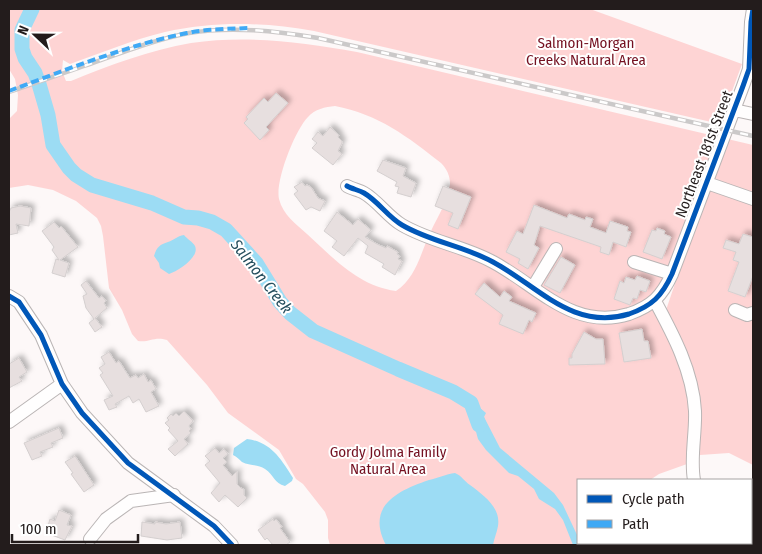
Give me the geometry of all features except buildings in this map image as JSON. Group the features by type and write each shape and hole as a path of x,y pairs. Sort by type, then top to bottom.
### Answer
{"street":[{"name":"Northeast 181st Street","path":"654,301 662,294 672,274 748,69 753,9"},
{"path":"734,110 753,114"},
{"path":"707,183 753,199"},
{"path":"347,186 365,194 401,225 435,241 491,260 570,311 602,318 624,315 654,301 679,350 691,384 695,412 693,444 694,479"},
{"path":"533,287 556,249"},
{"path":"634,262 672,274"},
{"path":"9,296 19,302 41,335 62,384 82,413 128,462 214,526 232,545"},
{"path":"735,310 747,315 753,312"},
{"path":"9,422 62,384"},
{"path":"90,539 96,529 106,519 131,501 174,495"}],"green space":[{"name":"Gordy Jolma Family Natural Area","path":"9,9 590,9 742,64 720,124 314,31 258,24 220,24 165,32 70,64 63,60 62,71 66,81 71,81 130,59 191,43 254,40 316,45 357,52 753,145 753,237 743,234 733,260 739,262 728,291 745,297 753,276 753,465 729,453 700,455 687,464 659,474 652,479 577,479 577,544 619,545 330,545 328,520 325,512 303,484 296,479 279,450 228,413 207,385 167,340 138,341 132,334 122,310 109,288 103,236 97,218 76,201 53,190 28,185 9,188 9,119 17,111 18,95 15,79 9,69","holes":["335,106 379,121 417,144 441,163 449,175 450,184 447,196 418,263 409,279 396,291 370,284 348,270 290,219 279,199 280,180 287,156 297,133 311,114 317,110","687,219 696,222 666,310 650,298 662,283"]}],"water":[{"path":"184,235 193,243 196,250 191,259 182,267 169,274 160,268 154,256 155,253 161,245"},
{"path":"473,402 486,413 484,417 500,448 554,493 563,505 577,535 577,544 581,545 573,545 563,520 555,509 539,499 534,489 518,476 509,473 486,450 478,439 472,417"},
{"path":"247,439 269,448 284,464 293,478 292,481 285,486 281,485 265,469 242,462 233,455 234,448"},
{"path":"455,473 485,497 494,507 497,513 498,528 493,545 386,545 381,532 380,520 382,511 388,502 396,495 417,484"}],"waterway":[{"name":"Salmon Creek","path":"32,9 22,30 22,49 39,84 48,115 53,145 76,175 92,185 152,203 184,217 212,222 226,230 256,263 280,302 290,313 313,331 453,392 471,403 479,425"}],"railway":[{"path":"9,92 162,39 205,31 254,30 318,38 753,136"}],"marked path":[{"path":"9,91 142,44 187,33 248,28"}],"cycle path":[{"path":"347,186 369,196 402,225 424,236 471,252 493,262 557,303 573,311 590,316 609,318 637,311 650,304 660,294 672,274 749,69 753,9"},
{"path":"9,296 19,302 41,335 62,384 82,413 128,463 214,526 232,545"}],"park label":[{"name":"Salmon-Morgan Creeks Natural Area","path":"586,52"}]}
